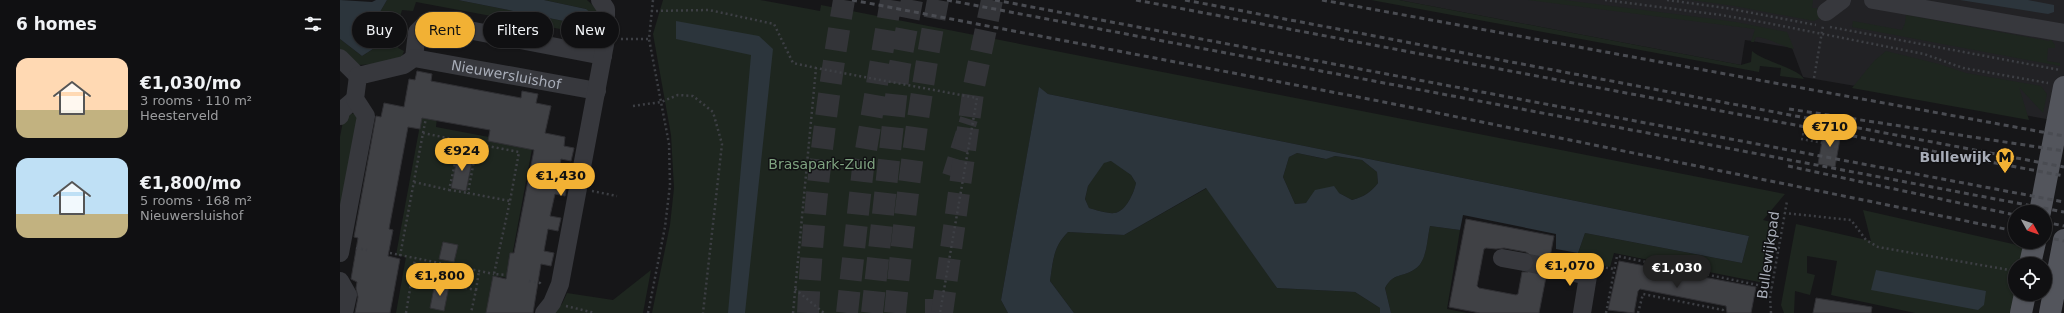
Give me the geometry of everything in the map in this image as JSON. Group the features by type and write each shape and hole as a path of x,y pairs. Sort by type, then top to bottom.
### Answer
{"main road":[{"path":"2041,205 2060,86"},
{"path":"2050,313 2059,290 2064,240"},
{"path":"2021,313 2024,301"}],"street":[{"path":"600,0 606,9 606,12"},
{"path":"1824,19 1842,0"},
{"path":"1873,0 2064,33"},
{"path":"358,76 404,65 414,58 418,32 427,22 561,41"},
{"path":"544,313 552,303 560,284 605,48"},
{"path":"340,58 358,76"},
{"name":"Nieuwersluishof","path":"414,58 597,91"},
{"path":"340,253 366,116 355,99 358,76"},
{"path":"340,116 341,111 355,99"},
{"path":"1502,258 1524,262"},
{"path":"1548,268 1588,276 1582,313"},
{"path":"340,282 348,295 344,313"}],"path":[{"path":"648,313 665,227 670,186 669,144 649,39 653,0"},
{"path":"1604,0 1721,14 1822,33 1924,54 1963,68 2060,86"},
{"path":"1667,0 1739,10 1824,19 2064,70"},
{"path":"651,11 709,10 774,24 793,63 977,98 940,313"},
{"path":"1814,78 1824,19"},
{"path":"619,44 649,39"},
{"path":"793,313 816,68"},
{"path":"633,106 661,102 678,95 693,96 713,112 722,144 703,313"},
{"path":"400,256 426,118"},
{"path":"423,133 519,152 494,274"},
{"path":"1802,134 1836,143"},
{"path":"1834,150 1838,137"},
{"path":"1801,139 1836,143"},
{"path":"449,190 460,141"},
{"path":"468,192 477,144"},
{"path":"414,182 510,201"},
{"path":"578,189 617,196"},
{"name":"Bullewijkpad","path":"1771,313 1770,297 1787,200"},
{"path":"1784,213 1851,220 1866,240 1878,247 2008,270"},
{"path":"390,253 506,276"},
{"path":"1606,313 1617,256 1772,288"},
{"path":"406,313 415,259"},
{"path":"471,313 479,271"},
{"path":"411,277 476,290"},
{"path":"796,289 824,313"},
{"path":"1638,313 1642,294 1723,310 1723,313"}],"shaded area":[{"path":"340,0 372,2 376,0 387,0 380,12 352,12 352,48 373,49 362,56 340,39"},
{"path":"458,0 544,0 586,9 590,12 561,12 561,20 553,19 553,12 518,12"},
{"path":"1399,0 2064,0 2064,122 1803,77 1792,48 1745,40 1741,65"},
{"path":"1960,0 2028,0 2054,5 2054,12 2048,14"},
{"path":"676,21 759,36 773,49 745,313 728,313 751,55 676,39"},
{"path":"1039,87 1048,94 1749,236 1742,263 1585,233 1578,253 1556,249 1556,234 1463,215 1460,230 1430,226 1426,250 1422,261 1415,269 1395,277 1388,283 1385,288 1391,313 1380,313 1380,308 1355,292 1277,288 1206,188 1124,235 1068,232 1059,243 1054,255 1050,281 1074,313 1008,313 1001,300","holes":["1297,153 1326,159 1335,156 1362,160 1377,172 1378,183 1367,194 1352,200 1339,193 1334,186 1315,190 1306,203 1295,204 1283,177 1289,157","1111,161 1131,175 1136,183 1126,205 1119,212 1115,213 1102,212 1089,208 1085,199 1088,186 1104,163"]},
{"path":"1876,270 1986,291 1984,305 1978,310 1871,290"}],"green space":[{"path":"387,0 458,0 518,12 483,12 483,15 416,2 413,11 402,10 401,12 380,12"},
{"path":"544,0 587,0 598,10 598,12 586,12 586,9"},
{"name":"Brasapark-Zuid","path":"663,0 760,0 820,11 821,5 1785,194 1763,220 1779,224 1769,284 1614,253 1610,267 1583,261 1584,256 1578,253 1585,233 1742,263 1749,236 1048,94 1039,88 1001,300 1008,313 652,313 670,225 674,188 671,135 653,34"},
{"path":"1371,0 1399,0 1741,65 1751,62 1752,51 1788,68 1804,79 1780,76 1781,68 1760,66 1759,72"},
{"path":"1528,0 1564,0 1736,22 1787,32 1794,49 1770,40 1756,37 1754,42 1751,42 1755,29"},
{"path":"1691,0 1813,0 1812,8 1817,8 1817,13 1821,13 1820,18 1814,21 1734,6"},
{"path":"1906,15 2049,41 2050,38 2055,45 2055,48 2048,48 2047,61 2060,63 2060,66 1852,27 1853,21 1902,30"},
{"path":"553,19 561,20 561,29 553,28"},
{"path":"340,39 362,56 373,49 398,48 404,51 401,59 381,64 357,65 340,49"},
{"path":"1886,51 1939,64 1966,73 2041,86 2047,94 2043,113 2019,87 2029,120 1852,88 1874,61"},
{"path":"355,113 361,121 340,232 340,137 344,116"},
{"path":"422,114 437,117 436,127 510,141 535,133 508,278 495,276 489,313 396,313 406,257 396,255"},
{"path":"1297,153 1325,159 1335,156 1362,160 1377,172 1378,183 1367,194 1352,200 1339,193 1306,203 1295,204 1283,177 1289,157"},
{"path":"1112,161 1131,175 1136,183 1133,192 1126,205 1119,212 1112,213 1089,208 1085,199 1088,186 1104,162"},
{"path":"1207,188 1277,288 1355,292 1380,308 1380,313 1074,313 1050,281 1054,255 1059,243 1068,232 1124,235"},
{"path":"1863,210 2008,243 2008,249 2026,249 2024,257 2008,257 2008,301 2014,301 2014,313 1915,313 1831,295 1837,261 1807,256 1807,273 1815,275 1810,295 1795,291 1794,313 1784,313 1781,305 1796,224 1871,241"},
{"path":"1430,226 1460,230 1447,309 1467,313 1391,313 1385,288 1395,277 1410,272 1419,266 1426,249"},
{"path":"651,270 643,313 551,313 562,304 567,293 613,300"}],"building":[{"path":"417,71 432,74 431,81 521,98 522,91 538,94 536,103 551,106 545,133 565,137 564,146 574,148 571,161 561,159 557,181 567,183 565,196 555,194 550,216 561,218 558,231 548,229 544,251 554,253 551,266 541,264 533,313 486,313 493,276 506,279 510,253 514,253 534,150 488,141 490,130 422,118 420,129 408,127 389,229 393,230 388,256 400,259 390,313 355,313 358,297 356,288 357,282 351,279 358,238 354,237 376,116 381,117 384,103 404,107 409,79 415,80"},
{"path":"1824,130 1841,133 1835,167 1818,164"},
{"path":"458,154 473,157 466,191 451,188"},
{"path":"1466,219 1554,236 1550,257 1541,260 1538,265 1541,274 1546,277 1539,313 1480,313 1449,307","holes":["1504,248 1526,252 1534,258 1532,268 1528,272 1522,272 1518,294 1516,295 1479,288 1477,286 1484,249"]},
{"path":"443,242 458,245 454,262 439,259"},
{"path":"1619,261 1756,287 1751,313 1727,313 1726,306 1640,289 1638,291 1634,313 1608,310"},
{"path":"435,283 449,286 444,311 430,308"},
{"path":"1816,298 1872,307 1871,313 1813,313"}],"tunnel":[{"path":"808,313 813,234 821,156 831,78 844,0"},
{"path":"847,313 863,168 891,0"},
{"path":"872,313 899,70 912,0"},
{"path":"895,313 913,156 924,78 938,0"},
{"path":"942,313 974,86 992,0"},
{"path":"951,176 969,119"},
{"path":"1524,262 1548,267"},
{"path":"934,299 934,313"}],"railway":[{"path":"852,0 1379,101 2008,230"},
{"path":"947,0 2064,212"},
{"path":"995,0 2064,202"},
{"path":"1136,0 2064,176"},
{"path":"1185,0 2064,167"},
{"path":"1322,0 2064,136"},
{"path":"1789,109 2064,151"},
{"path":"1788,166 2008,213"},
{"path":"2052,223 2064,226"},
{"path":"2052,238 2064,241"}],"place":[{"name":"Bullewijk","path":"2005,174"}]}
